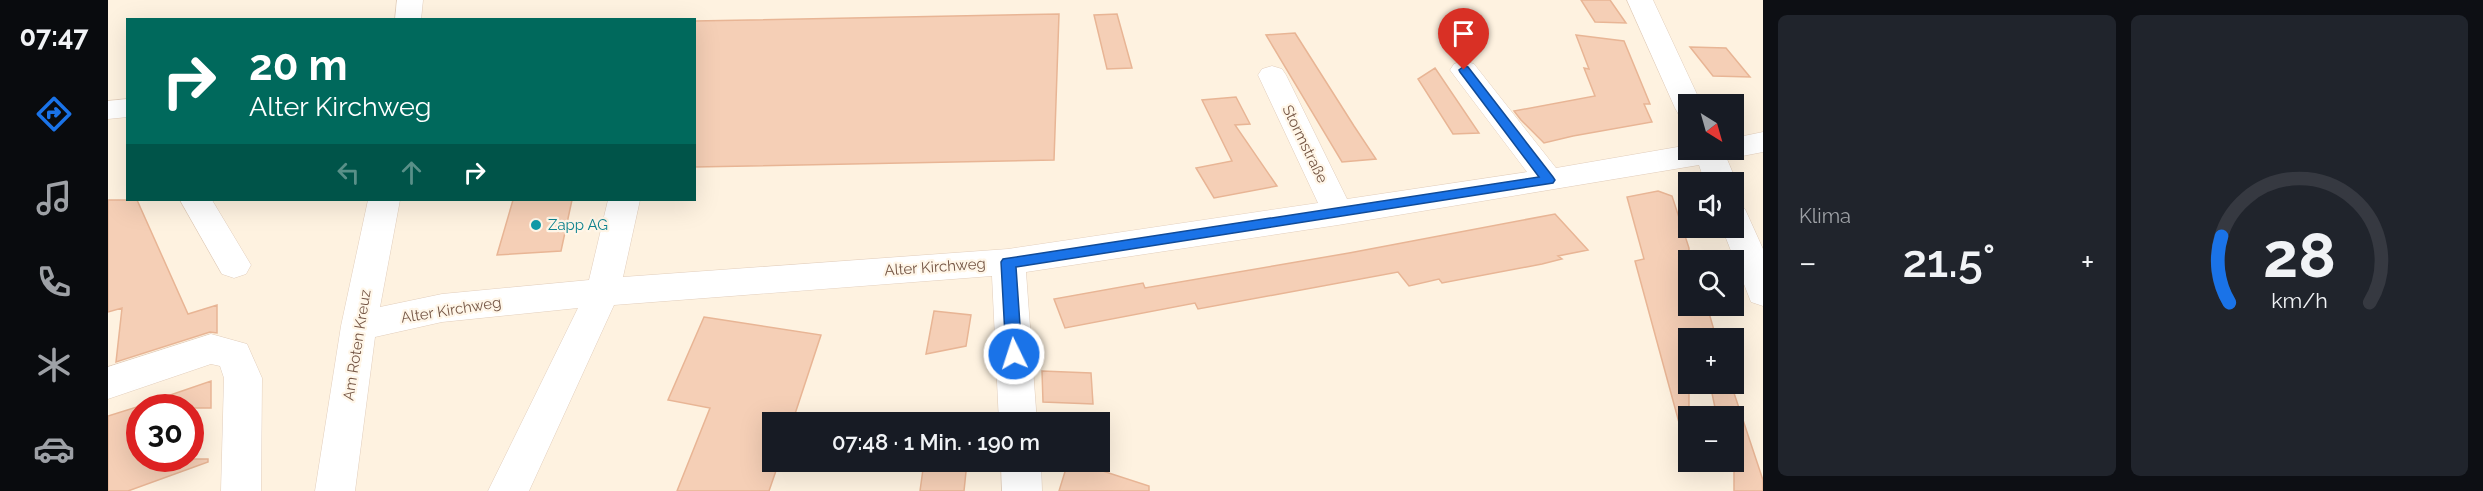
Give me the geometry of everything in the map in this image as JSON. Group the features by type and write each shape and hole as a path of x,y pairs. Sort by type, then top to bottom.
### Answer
{"street":[{"path":"408,18 410,0"},
{"path":"1640,0 1683,94"},
{"path":"1464,70 1549,180"},
{"name":"Stormstraße","path":"1272,75 1338,213"},
{"path":"108,110 126,108"},
{"name":"Alter Kirchweg","path":"1744,145 1763,142"},
{"name":"Alter Kirchweg","path":"359,326 442,308 603,292 1008,262 1549,180 1678,157"},
{"path":"197,201 234,265"},
{"name":"Am Roten Kreuz","path":"335,491 359,326 384,201"},
{"path":"507,491 603,292 624,201"},
{"path":"1742,238 1763,292"},
{"path":"1008,262 1017,412"},
{"path":"108,383 211,349 234,355 243,378 241,491"},
{"path":"1021,472 1022,491"}],"building":[{"path":"1581,0 1610,0 1626,23 1595,22"},
{"path":"1059,14 1054,160 696,167 696,21"},
{"path":"1117,14 1132,68 1107,69 1094,15"},
{"path":"1295,33 1376,159 1342,162 1266,35"},
{"path":"1576,35 1624,41 1650,104 1644,104 1652,122 1544,143 1521,120 1514,111 1595,96 1584,68 1589,69"},
{"path":"1690,47 1726,48 1750,77 1713,76"},
{"path":"1435,68 1479,133 1453,134 1418,79"},
{"path":"1236,97 1250,124 1235,125 1277,186 1214,198 1196,168 1232,161 1202,100"},
{"path":"1658,191 1672,196 1678,214 1678,238 1686,238 1689,248 1689,250 1678,250 1678,316 1710,316 1713,328 1678,328 1678,394 1689,394 1689,406 1678,406 1678,419 1635,261 1644,259 1627,197"},
{"path":"108,200 137,201 188,314 217,305 217,333 210,332 116,362 122,308 108,312"},
{"name":"Zapp AG","path":"513,201 572,201 561,251 497,255"},
{"path":"1555,214 1588,250 1558,256 1562,259 1542,264 1442,283 1439,279 1409,286 1398,272 1198,309 1195,303 1065,328 1054,299 1143,283 1145,288"},
{"path":"934,311 971,315 966,346 926,354"},
{"path":"704,317 821,335 796,412 762,412 762,472 776,472 769,491 677,491 710,408 668,400"},
{"path":"1042,371 1091,373 1093,404 1043,402"},
{"path":"211,381 211,408 204,408 204,394 173,394"},
{"path":"1712,394 1734,394 1738,406 1715,406"},
{"path":"126,410 126,472 180,472 128,491 108,491 108,416"},
{"path":"1744,423 1763,480 1763,491 1734,491 1734,472 1744,472"},
{"path":"923,472 966,472 964,491 920,491"},
{"path":"1065,472 1106,472 1149,486 1149,491 1059,491"}],"place":[{"name":"Zapp AG","path":"536,225"}],"route":[{"path":"1014,354 1008,262 1549,180 1464,70"}]}
